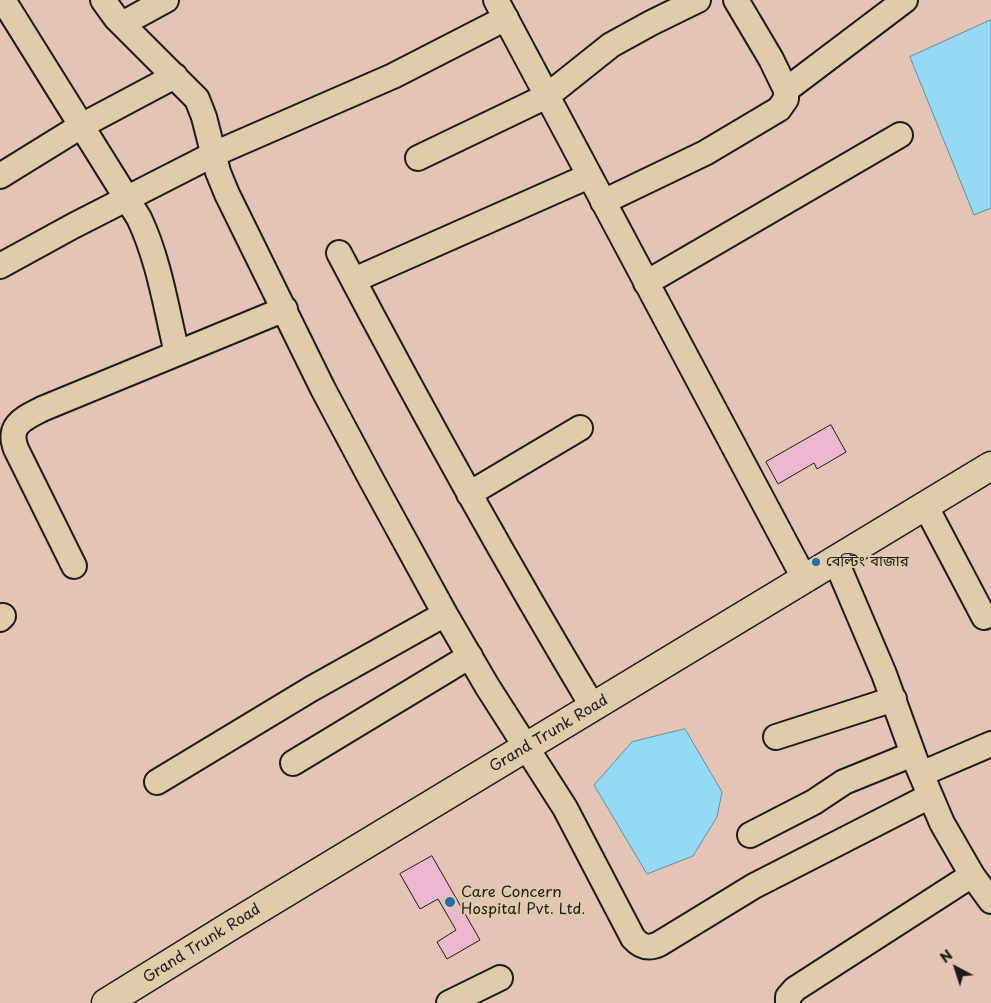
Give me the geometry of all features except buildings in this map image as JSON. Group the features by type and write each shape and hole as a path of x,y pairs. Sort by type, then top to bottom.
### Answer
{"main road":[{"name":"Grand Trunk Road","path":"106,1003 991,466"}],"street":[{"path":"2,0 80,126 128,199 148,237 177,353"},
{"path":"103,0 122,24 192,93 200,105 227,194 285,309 323,390 470,656 565,808 633,938 643,946 659,944 754,886 930,796"},
{"path":"122,24 166,0"},
{"path":"418,158 547,96 611,46 651,23 698,0"},
{"path":"603,202 705,153 779,109 786,99 786,90 771,59 736,0"},
{"path":"786,90 905,0"},
{"path":"0,266 73,226 214,154 385,80 501,9 804,578"},
{"path":"0,176 80,126 175,76"},
{"path":"646,283 900,135"},
{"path":"354,280 589,176"},
{"path":"340,254 469,494 537,614 593,707"},
{"path":"74,566 16,449 13,433 17,425 42,409 285,309"},
{"path":"469,494 580,428"},
{"path":"925,505 984,618"},
{"path":"835,559 894,699 917,764 942,823 972,875 991,901"},
{"path":"157,782 311,689 446,614"},
{"path":"293,763 470,656"},
{"path":"776,737 894,699"},
{"path":"750,835 814,802 844,782 991,744"},
{"path":"788,1003 788,998 795,989 972,875"},
{"path":"449,1003 500,978"}],"water":[{"path":"991,20 991,208 974,215 910,57"},
{"path":"685,729 722,792 717,817 693,856 647,874 594,785 632,742"}],"place":[{"name":"বেল্টিং বাজার","path":"816,562"},
{"name":"Care Concern Hospital Pvt. Ltd.","path":"450,902"}]}
